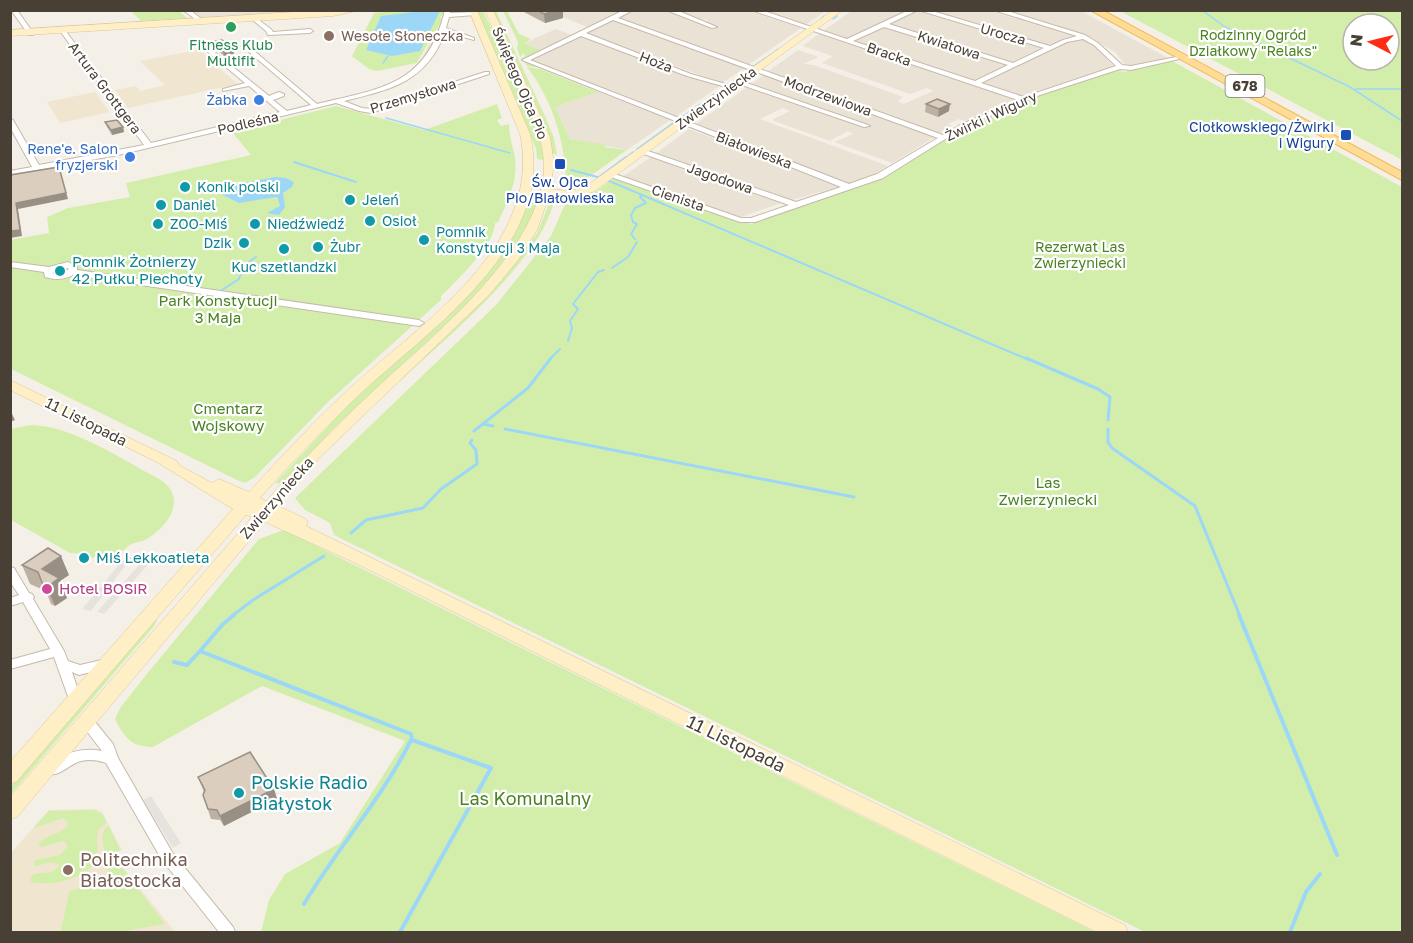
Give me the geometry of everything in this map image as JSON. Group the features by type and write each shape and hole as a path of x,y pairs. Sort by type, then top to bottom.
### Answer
{"main road":[{"path":"10,34 357,10"},
{"name":"Świętego Ojca Pio","path":"489,10 545,137 549,160 545,192"},
{"name":"Zwierzyniecka","path":"10,776 248,503 322,423 475,279 510,232 527,192 577,193 589,190 838,10"},
{"name":"678","path":"1094,10 1402,177"},
{"name":"678","path":"1102,10 1402,170"},
{"name":"Świętego Ojca Pio","path":"474,12 525,134 530,160 527,192"},
{"path":"530,160 539,162 549,160"},
{"name":"Zwierzyniecka","path":"10,811 264,511 336,432 492,283 524,242 538,216 545,192"},
{"name":"11 Listopada","path":"10,384 264,511 325,536 355,556"},
{"name":"11 Listopada","path":"264,511 277,523 303,531 355,556 1117,933"},
{"path":"244,535 259,527 277,523"},
{"path":"148,617 155,614 167,615 170,619 168,624"}],"street":[{"path":"14,10 30,33"},
{"path":"186,10 202,21"},
{"path":"580,33 630,10"},
{"path":"669,10 714,27"},
{"name":"Bracka","path":"754,10 1023,99"},
{"path":"849,40 915,10"},
{"name":"Urocza","path":"921,10 1050,48"},
{"path":"996,10 1083,36 1096,44 1120,67"},
{"name":"Podleśna","path":"10,173 149,146 383,90 412,76 431,54 448,13 474,12"},
{"path":"258,17 257,21 269,30 270,35 309,31"},
{"path":"10,20 20,18"},
{"name":"Modrzewiowa","path":"612,18 943,137"},
{"name":"Kwiatowa","path":"885,25 1013,65"},
{"path":"442,29 472,39"},
{"name":"Artura Grottgera","path":"63,31 149,146"},
{"name":"Białowieska","path":"580,33 525,60 849,187"},
{"name":"Hoża","path":"580,33 689,75 735,84 866,126"},
{"path":"976,83 1065,41 1083,36"},
{"path":"204,46 286,114"},
{"path":"251,51 317,107"},
{"name":"Żwirki i Wigury","path":"747,221 880,176 964,125 1023,99 1120,67 1131,68 1176,59"},
{"name":"Przemysłowa","path":"339,102 371,111 487,73"},
{"path":"225,90 250,84"},
{"path":"267,99 282,95 279,94"},
{"path":"10,120 37,168"},
{"name":"Jagodowa","path":"642,152 797,205"},
{"name":"Cienista","path":"603,179 747,221"},
{"path":"10,264 50,270 68,265 74,268 76,273 419,322"},
{"path":"10,571 28,597 58,651 76,702"},
{"path":"10,602 28,597"},
{"path":"10,665 58,651"},
{"path":"63,664 79,670 109,663"},
{"path":"86,721 108,748 111,759 167,856 228,933"},
{"path":"27,791 62,763 76,755 93,754 111,759"}],"shaded area":[{"path":"192,11 308,11 203,19"},
{"path":"548,11 624,11 587,27"},
{"path":"634,11 666,11 714,28 717,27 706,22 708,20 673,11 749,11 801,28 748,65 616,18"},
{"path":"758,11 826,11 805,25"},
{"path":"852,11 909,11 849,39 824,30"},
{"path":"927,11 990,11 1074,36 1047,45"},
{"path":"1003,11 1081,11 1168,58 1127,67 1115,52 1091,38"},
{"path":"916,12 1043,47 1011,63 891,24"},
{"path":"611,20 745,68 722,83 587,34 587,31"},
{"path":"883,27 1006,65 974,80 853,40"},
{"path":"556,29 572,35 541,50 524,43"},
{"path":"820,33 1017,99 964,121 959,119 948,124 952,126 939,134 767,72 798,50 819,57 803,64 814,65 903,97 898,101 904,104 933,91 927,88 910,94 822,63 833,56 803,46"},
{"path":"575,37 582,37 682,75 698,76 721,85 674,118 529,61"},
{"path":"1084,39 1098,49 1113,66 1022,96 982,84 1066,43"},
{"path":"197,50 207,55 209,60 238,84 128,108 115,90 136,86 140,91 165,85 140,61"},
{"path":"764,75 935,137 892,163 834,142 853,134 848,131 830,141 774,121 773,119 790,111 783,108 760,119 888,166 848,184 693,126"},
{"path":"95,92 109,112 60,123 47,102"},
{"path":"598,92 670,120 627,150 570,139 555,107"},
{"path":"689,129 841,186 792,200 655,154"},
{"path":"651,157 784,202 741,217 622,177"},
{"path":"126,556 151,561 104,614 97,612 140,564 128,562 91,611 82,609"},
{"path":"151,796 181,843 173,848 143,800"},
{"name":"Politechnika Białostocka","path":"94,809 102,812 122,850 113,855 175,932 11,932 11,853 49,810"}],"green space":[{"path":"404,10 446,11 440,18 442,19 423,58 435,30 417,63 377,71 369,69 352,56 374,13"},
{"path":"131,11 179,11 187,18 141,21"},
{"path":"476,11 483,11 531,110 539,131 543,160 537,159 536,149"},
{"path":"493,11 496,11 545,116 554,138 557,155 552,153 541,116"},
{"path":"503,11 507,11 519,34 531,39 524,43 541,50 523,60 524,53 520,57 518,42"},
{"name":"Rodzinny Ogród Działkowy \"Relaks\"","path":"1120,11 1402,11 1402,160"},
{"path":"523,60 538,68 527,66"},
{"name":"Las Zwierzyniecki","path":"1172,61 1402,187 1402,932 1145,932 334,535 330,523 305,510 295,498 496,305 551,236 566,202 592,194 614,178 751,224 881,178 961,130 1053,90 1117,70 1124,72"},
{"path":"527,67 540,69 598,92 555,107 570,139 627,150 586,179 566,184 563,153 556,122 544,93"},
{"name":"Park Konstytucji 3 Maja","path":"497,104 502,118 497,120 501,126 509,124 516,167 505,207 482,252 441,296 441,300 328,402 254,478 245,483 11,369 10,240 49,233 47,217 68,208 130,197 126,183 251,155 232,132 336,106 424,130"},
{"path":"535,195 540,197 529,226 496,274 466,306 331,431 281,484 275,483 345,408 503,250 517,227 529,199"},
{"path":"556,197 540,234 507,278 454,331 399,382 396,381 511,268 537,233 551,199"},
{"path":"30,425 63,431 80,437 161,480 173,496 172,512 167,520 161,528 145,540 131,544 119,554 107,555 103,559 96,560 96,557 84,559 83,554 70,553 11,520 11,429"},
{"name":"Las Komunalny","path":"284,530 1095,932 261,932 269,900 285,874 340,843 405,741 262,686 153,747 134,743 122,731 115,719 120,708 150,670 259,539"},
{"path":"154,619 157,619 155,625 11,794 11,786"},
{"path":"94,810 101,813 107,822 98,830 97,855 92,865 78,876 68,880 49,883 31,882 30,877 52,872 59,866 52,862 36,866 34,865 35,860 60,855 68,846 64,841 38,846 44,839 65,828 68,824 64,818 33,828 49,811"},
{"path":"109,826 120,850 112,855 165,924 118,932 61,932 69,891 101,880 108,870 103,839 104,830"}],"water":[{"path":"440,11 420,51 392,56 366,50 381,16"},
{"path":"275,177 286,178 294,182 292,187 283,193 285,207 279,215 267,213 280,206 276,197 239,203 219,193 230,186"}],"building":[{"path":"537,10 557,10 544,14"},
{"path":"222,40 233,49 223,51 212,42"},
{"path":"937,99 950,104 939,109 926,104"},
{"path":"117,120 123,127 111,130 105,122"},
{"path":"59,167 66,193 16,203 20,230 10,231 10,175"},
{"path":"48,548 61,556 42,569 59,578 47,587 43,585 38,572 22,565"},
{"name":"Polskie Radio Białystok","path":"250,752 274,789 220,816 217,810 208,809 203,795 205,790 198,777"}],"waterway":[{"path":"1202,10 1225,27 1350,87 1402,121"},
{"path":"821,19 824,16"},
{"path":"833,19 837,16"},
{"path":"773,53 778,49"},
{"path":"383,63 388,56"},
{"path":"754,66 767,57"},
{"path":"732,82 749,70"},
{"path":"749,80 758,74"},
{"path":"718,92 726,86"},
{"path":"1356,89 1402,89"},
{"path":"707,100 714,94"},
{"path":"707,110 722,99"},
{"path":"696,107 704,102"},
{"path":"682,117 692,110"},
{"path":"386,118 510,153"},
{"path":"637,149 673,123"},
{"path":"624,159 633,152"},
{"path":"599,177 626,157"},
{"path":"294,162 356,182"},
{"path":"571,170 601,178"},
{"path":"607,180 643,195"},
{"path":"635,239 631,234 637,224 633,222 631,215 635,208 646,203 640,197 643,195"},
{"path":"643,195 1029,360"},
{"path":"612,268 628,257 637,242"},
{"path":"222,290 239,279 244,265 256,257"},
{"path":"568,341 572,328 570,321 578,309 573,304 598,272 604,270"},
{"path":"210,301 215,297"},
{"path":"551,358 560,349"},
{"path":"474,431 528,388 551,358"},
{"path":"1026,358 1098,389 1110,397 1108,420"},
{"path":"483,424 493,426"},
{"path":"505,429 854,497"},
{"path":"1108,429 1108,442 1112,448 1195,506 1240,616"},
{"path":"351,533 366,520 423,508 441,489 477,464 476,450 470,443 472,440"},
{"path":"232,616 253,600 324,556"},
{"path":"200,651 223,624 234,615"},
{"path":"1239,615 1337,855"},
{"path":"174,662 187,665 200,651"},
{"path":"200,651 411,734 412,740 491,768 400,932"},
{"path":"304,904 387,783 411,740"},
{"path":"1290,932 1306,892 1320,874"}],"place":[{"name":"Fitness Klub Multifit","path":"231,27"},
{"name":"Wesołe Słoneczka","path":"329,36"},
{"name":"Żabka","path":"259,100"},
{"name":"Ciołkowskiego/Żwirki i Wigury","path":"1346,135"},
{"name":"Rene'e. Salon fryzjerski","path":"130,157"},
{"name":"Św. Ojca Pio/Białowieska","path":"560,164"},
{"name":"Konik polski","path":"185,187"},
{"name":"Jeleń","path":"350,200"},
{"name":"Daniel","path":"161,205"},
{"name":"Osioł","path":"370,221"},
{"name":"ZOO-Miś","path":"158,224"},
{"name":"Niedźwiedź","path":"255,224"},
{"name":"Pomnik Konstytucji 3 Maja","path":"424,240"},
{"name":"Dzik","path":"244,243"},
{"name":"Żubr","path":"318,247"},
{"name":"Kuc szetlandzki","path":"284,249"},
{"name":"Pomnik Żołnierzy 42 Pułku Piechoty","path":"60,271"},
{"name":"Miś Lekkoatleta","path":"84,558"},
{"name":"Hotel BOSiR","path":"47,589"},
{"name":"Polskie Radio Białystok","path":"239,793"},
{"name":"Politechnika Białostocka","path":"68,870"}],"park label":[{"name":"Rezerwat Las Zwierzyniecki","path":"1080,256"},
{"name":"Cmentarz Wojskowy","path":"228,418"}]}
